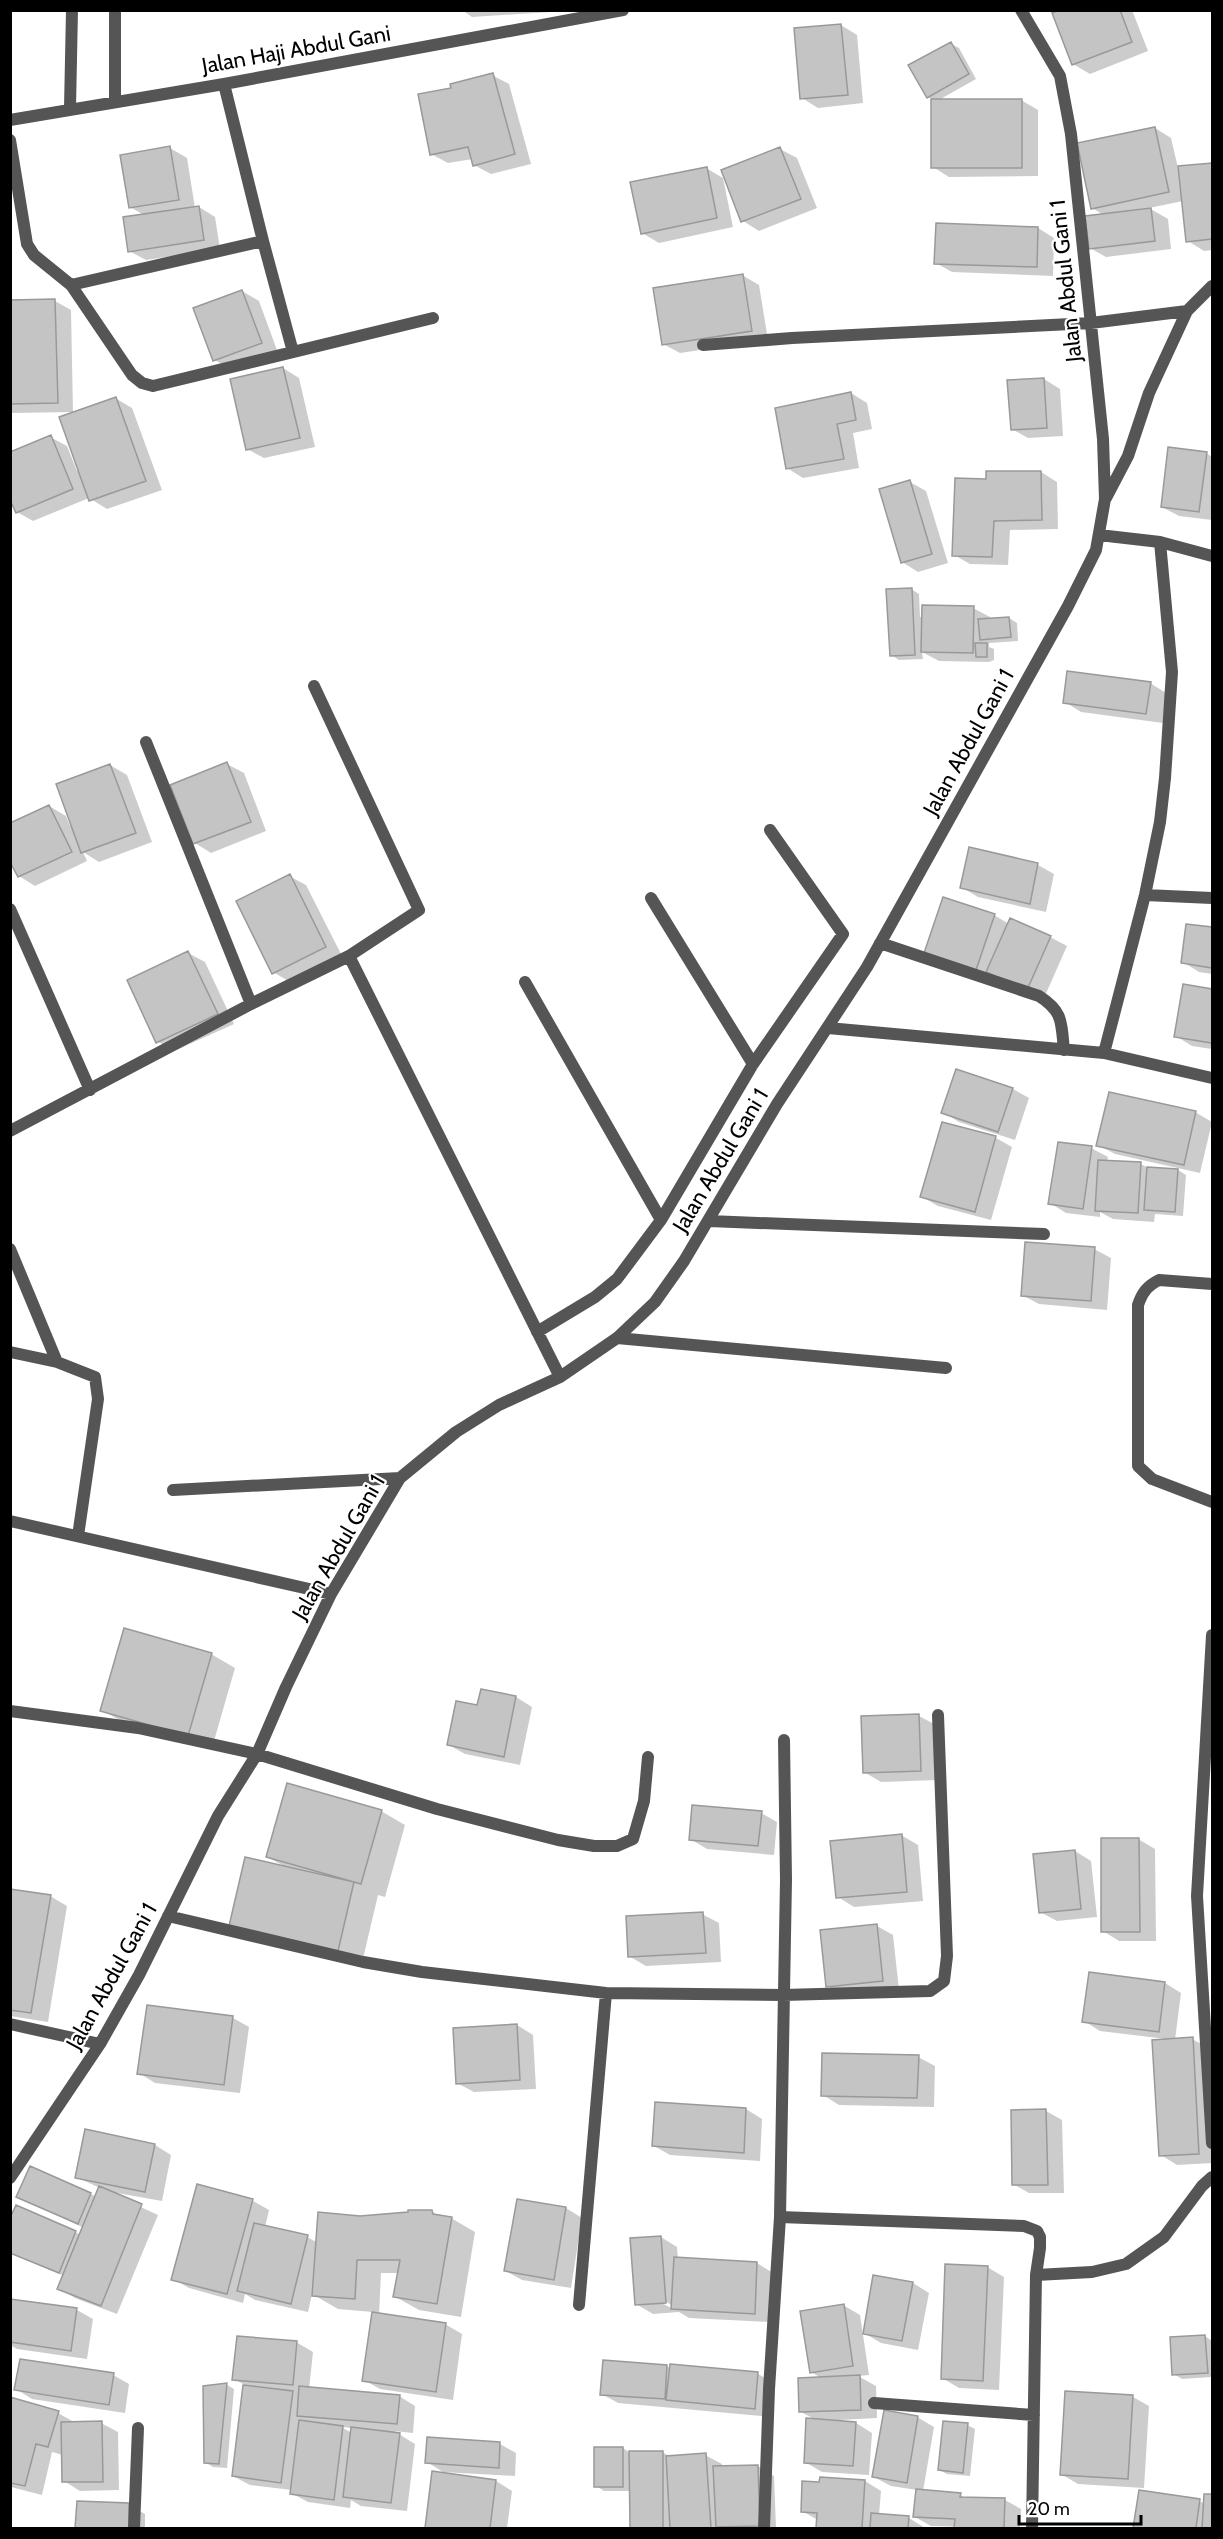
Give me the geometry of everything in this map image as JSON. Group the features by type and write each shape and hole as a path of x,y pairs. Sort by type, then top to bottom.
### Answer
{"street":[{"path":"70,108 72,10"},
{"path":"115,10 115,101"},
{"name":"Jalan Haji Abdul Gani","path":"10,120 70,108 224,84 623,10"},
{"name":"Jalan Abdul Gani 1","path":"10,2178 100,2044 139,1975 218,1815 257,1754 286,1687 331,1594 400,1478 456,1432 499,1405 560,1377 617,1338 655,1302 709,1221 777,1104 828,1028 880,943 1068,606 1096,550 1105,499 1103,439 1071,134 1060,76 1021,10"},
{"path":"224,84 293,352"},
{"path":"10,140 27,244 34,255 71,285 132,375 142,383 153,386 433,318"},
{"path":"71,285 263,241"},
{"path":"1105,499 1128,456 1149,393 1187,311 1212,286"},
{"path":"703,345 792,338 1090,323 1187,311"},
{"path":"1099,535 1160,542 1212,556"},
{"path":"1104,1053 1145,895 1163,800 1172,672 1160,542"},
{"path":"10,1131 250,1004 349,956 417,912 419,907 314,686"},
{"path":"146,742 250,1004"},
{"path":"537,1332 595,1297 617,1279 660,1220 753,1064 843,934 770,830"},
{"path":"1145,895 1212,898"},
{"path":"651,898 753,1064"},
{"path":"10,909 90,1090"},
{"path":"880,943 1039,996 1054,1006 1061,1020 1064,1050"},
{"path":"349,956 560,1377"},
{"path":"525,982 660,1220"},
{"path":"828,1028 1104,1053 1212,1078"},
{"path":"709,1221 1044,1234"},
{"path":"10,1249 57,1362"},
{"path":"1212,1284 1159,1280 1142,1295 1138,1305 1138,1466 1152,1479 1212,1502"},
{"path":"617,1338 946,1368"},
{"path":"10,1352 57,1362 95,1377 98,1399 78,1536"},
{"path":"173,1490 400,1478"},
{"path":"10,1521 331,1594"},
{"path":"1212,1635 1197,1896 1212,2143"},
{"path":"10,1711 138,1728 257,1754 437,1809 558,1840 594,1846 617,1846 633,1839 640,1820 648,1757"},
{"path":"168,1916 363,1962 422,1972 606,1993 783,1995 930,1991 944,1981 947,1956 938,1715"},
{"path":"764,2529 769,2389 780,2217 786,1880 784,1740"},
{"path":"579,2305 606,1993"},
{"path":"10,2024 100,2044"},
{"path":"1036,2275 1092,2272 1126,2264 1164,2237 1202,2186 1212,2178"},
{"path":"780,2217 1024,2226 1037,2231 1040,2237 1036,2275 1032,2529"},
{"path":"874,2403 1034,2415"},
{"path":"134,2529 138,2428"}],"building":[{"path":"1059,10 1120,10 1132,42 1072,65 1052,13"},
{"path":"841,24 848,95 800,99 794,28"},
{"path":"951,42 969,74 927,98 908,65"},
{"path":"493,73 515,154 473,166 468,147 430,155 418,94 451,88 450,84"},
{"path":"931,99 1022,99 1022,168 931,168"},
{"path":"1155,127 1169,192 1091,209 1077,143"},
{"path":"170,146 179,200 129,208 120,155"},
{"path":"780,147 801,199 741,222 721,170"},
{"path":"1212,163 1212,239 1186,242 1178,166"},
{"path":"707,167 717,218 641,234 630,182"},
{"path":"199,206 204,240 128,252 123,217"},
{"path":"1151,208 1155,241 1089,249 1085,216"},
{"path":"936,223 1038,227 1037,267 934,264"},
{"path":"743,274 752,331 662,345 653,288"},
{"path":"242,290 262,343 213,361 193,308"},
{"path":"55,299 58,403 10,404 10,300"},
{"path":"283,367 300,438 246,450 230,379"},
{"path":"1044,378 1047,428 1011,430 1007,380"},
{"path":"851,392 856,420 837,424 844,459 786,469 775,408"},
{"path":"116,397 146,481 89,501 59,417"},
{"path":"51,435 73,489 16,513 10,500 10,452"},
{"path":"1168,447 1207,452 1199,512 1161,507"},
{"path":"986,471 1041,471 1042,520 994,521 992,557 952,556 955,478 986,479"},
{"path":"910,480 932,554 901,563 879,489"},
{"path":"912,588 915,655 890,656 886,589"},
{"path":"922,605 974,606 973,653 921,652"},
{"path":"1009,617 1011,637 980,640 978,619"},
{"path":"975,643 987,643 987,657 976,657"},
{"path":"1067,671 1151,682 1146,714 1063,703"},
{"path":"227,762 251,822 193,844 170,785"},
{"path":"110,764 136,833 81,853 56,784"},
{"path":"49,805 72,852 18,877 10,862 10,823"},
{"path":"969,847 1038,863 1030,904 960,888"},
{"path":"290,874 326,947 272,974 236,901"},
{"path":"943,897 995,914 975,973 923,956"},
{"path":"1010,918 1051,936 1027,990 986,972"},
{"path":"1186,924 1212,927 1212,968 1181,963"},
{"path":"188,951 218,1014 156,1043 127,980"},
{"path":"1183,984 1212,989 1212,1043 1174,1037"},
{"path":"956,1069 1013,1088 998,1132 941,1113"},
{"path":"1109,1092 1196,1111 1184,1165 1096,1146"},
{"path":"942,1122 996,1136 975,1212 920,1197"},
{"path":"1058,1142 1092,1146 1083,1209 1048,1204"},
{"path":"1098,1160 1141,1162 1138,1213 1095,1211"},
{"path":"1147,1167 1178,1169 1175,1212 1144,1210"},
{"path":"1025,1242 1095,1247 1091,1301 1021,1296"},
{"path":"124,1628 212,1653 188,1736 100,1711"},
{"path":"481,1689 516,1696 504,1757 447,1745 456,1701 477,1705"},
{"path":"919,1714 921,1771 863,1773 861,1716"},
{"path":"287,1783 382,1810 361,1884 266,1857"},
{"path":"692,1805 762,1811 758,1846 689,1840"},
{"path":"902,1834 907,1892 836,1898 830,1841"},
{"path":"1101,1838 1139,1838 1140,1932 1101,1932"},
{"path":"1075,1850 1081,1909 1039,1913 1033,1854"},
{"path":"245,1857 354,1882 338,1951 229,1926"},
{"path":"10,1889 51,1895 31,2013 10,2010"},
{"path":"703,1912 706,1953 628,1957 626,1916"},
{"path":"877,1924 883,1981 826,1987 820,1930"},
{"path":"1089,1972 1165,1982 1159,2032 1082,2022"},
{"path":"147,2005 233,2016 224,2085 137,2074"},
{"path":"517,2024 520,2080 456,2084 453,2028"},
{"path":"1193,2037 1199,2154 1159,2156 1152,2040"},
{"path":"822,2053 919,2055 917,2098 821,2096"},
{"path":"655,2102 746,2108 744,2153 652,2146"},
{"path":"1046,2109 1048,2185 1012,2185 1011,2110"},
{"path":"85,2129 155,2144 145,2192 75,2178"},
{"path":"30,2166 91,2193 78,2224 16,2197"},
{"path":"197,2184 253,2199 227,2294 171,2280"},
{"path":"99,2186 142,2204 101,2306 57,2289"},
{"path":"517,2199 566,2207 554,2280 504,2271"},
{"path":"16,2205 76,2231 59,2273 10,2253 10,2218"},
{"path":"408,2210 432,2210 433,2214 452,2217 437,2304 393,2297 400,2260 357,2260 355,2299 312,2296 318,2212 360,2216 408,2212"},
{"path":"254,2223 308,2235 291,2304 237,2291"},
{"path":"661,2236 666,2303 635,2305 630,2238"},
{"path":"674,2257 757,2262 755,2314 671,2309"},
{"path":"945,2264 988,2266 983,2381 941,2379"},
{"path":"873,2275 913,2282 902,2341 863,2334"},
{"path":"10,2299 77,2308 71,2351 10,2342"},
{"path":"844,2304 853,2366 810,2373 800,2311"},
{"path":"372,2312 446,2323 436,2392 362,2381"},
{"path":"1205,2335 1208,2373 1172,2375 1170,2337"},
{"path":"237,2336 297,2341 293,2385 232,2380"},
{"path":"20,2359 114,2373 109,2405 14,2390"},
{"path":"603,2360 667,2365 665,2399 600,2395"},
{"path":"670,2364 758,2372 755,2409 666,2400"},
{"path":"860,2375 861,2410 799,2412 798,2378"},
{"path":"227,2383 219,2464 204,2463 203,2386"},
{"path":"243,2385 293,2391 281,2483 232,2476"},
{"path":"299,2386 400,2395 397,2424 297,2416"},
{"path":"1065,2391 1133,2395 1128,2479 1060,2475"},
{"path":"10,2397 59,2411 48,2447 36,2444 25,2486 10,2483"},
{"path":"884,2410 918,2416 907,2483 872,2477"},
{"path":"806,2418 856,2422 853,2466 804,2463"},
{"path":"299,2420 343,2426 334,2500 290,2494"},
{"path":"102,2421 103,2482 62,2482 61,2422"},
{"path":"943,2421 968,2423 963,2473 938,2470"},
{"path":"351,2427 400,2433 391,2503 343,2497"},
{"path":"427,2437 500,2442 499,2468 425,2463"},
{"path":"594,2447 623,2447 623,2487 594,2487"},
{"path":"629,2451 663,2451 663,2528 630,2528"},
{"path":"706,2453 711,2528 670,2528 666,2456"},
{"path":"758,2465 760,2526 716,2527 713,2466"},
{"path":"432,2471 496,2480 490,2528 425,2528"},
{"path":"820,2477 865,2480 862,2528 816,2528 817,2513 801,2512 802,2481 819,2482"},
{"path":"916,2489 961,2493 960,2497 1005,2498 1004,2528 954,2528 955,2519 913,2517"},
{"path":"1139,2490 1200,2499 1196,2528 1133,2528"},
{"path":"1204,2494 1212,2494 1212,2528 1202,2528"},
{"path":"77,2501 129,2503 129,2528 75,2528"},
{"path":"871,2513 909,2516 908,2528 870,2528"}]}
